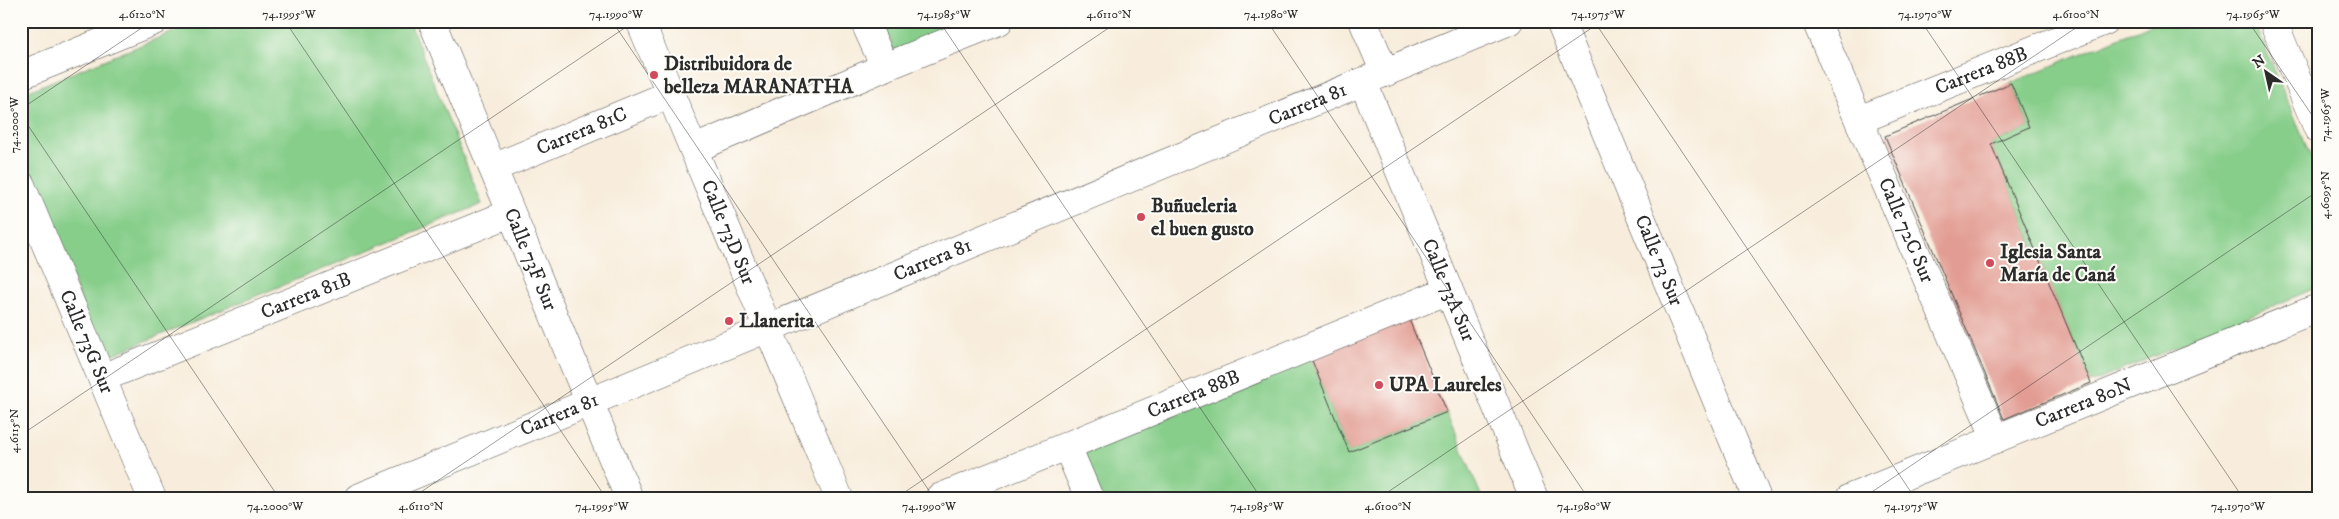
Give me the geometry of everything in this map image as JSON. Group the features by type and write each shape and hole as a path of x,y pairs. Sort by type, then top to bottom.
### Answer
{"street":[{"path":"21,75 154,21"},
{"name":"Calle 73F Sur","path":"432,21 629,498"},
{"name":"Calle 73D Sur","path":"640,21 839,498"},
{"path":"864,21 884,67"},
{"path":"694,149 884,67 999,21"},
{"name":"Calle 73A Sur","path":"1363,21 1374,77 1449,290 1534,498"},
{"name":"Carrera 81","path":"358,498 1509,21"},
{"name":"Calle 73 Sur","path":"1560,21 1757,498"},
{"name":"Calle 72C Sur","path":"1816,21 1996,438"},
{"name":"Carrera 88B","path":"1858,120 2105,21"},
{"path":"2273,21 2318,129"},
{"name":"Carrera 81C","path":"493,168 671,94"},
{"name":"Calle 73G Sur","path":"21,185 152,498"},
{"name":"Carrera 81B","path":"102,378 511,213"},
{"name":"Carrera 88B","path":"939,498 1449,290"},
{"name":"Carrera 80N","path":"1850,498 2318,308"},
{"path":"1068,446 1089,498"}],"green space":[{"path":"200,21 409,21 482,204 104,358 21,152 21,94"},
{"path":"883,21 968,21 894,51"},
{"path":"2159,21 2254,21 2318,174 2318,287 2091,383 1991,144 2029,127 2011,83"},
{"path":"1311,358 1349,452 1447,412 1482,498 1102,498 1084,453"}],"building":[{"name":"Iglesia Santa María de Caná","path":"2011,83 2029,127 1991,144 2091,383 2004,419 1885,136"},
{"name":"UPA Laureles","path":"1408,317 1447,412 1349,452 1311,358"}],"place":[{"name":"Distribuidora de belleza MARANATHA","path":"654,75"},
{"name":"Buñueleria el buen gusto","path":"1141,217"},
{"name":"Iglesia Santa María de Caná","path":"1990,263"},
{"name":"Llanerita","path":"729,321"},
{"name":"UPA Laureles","path":"1379,385"}]}
